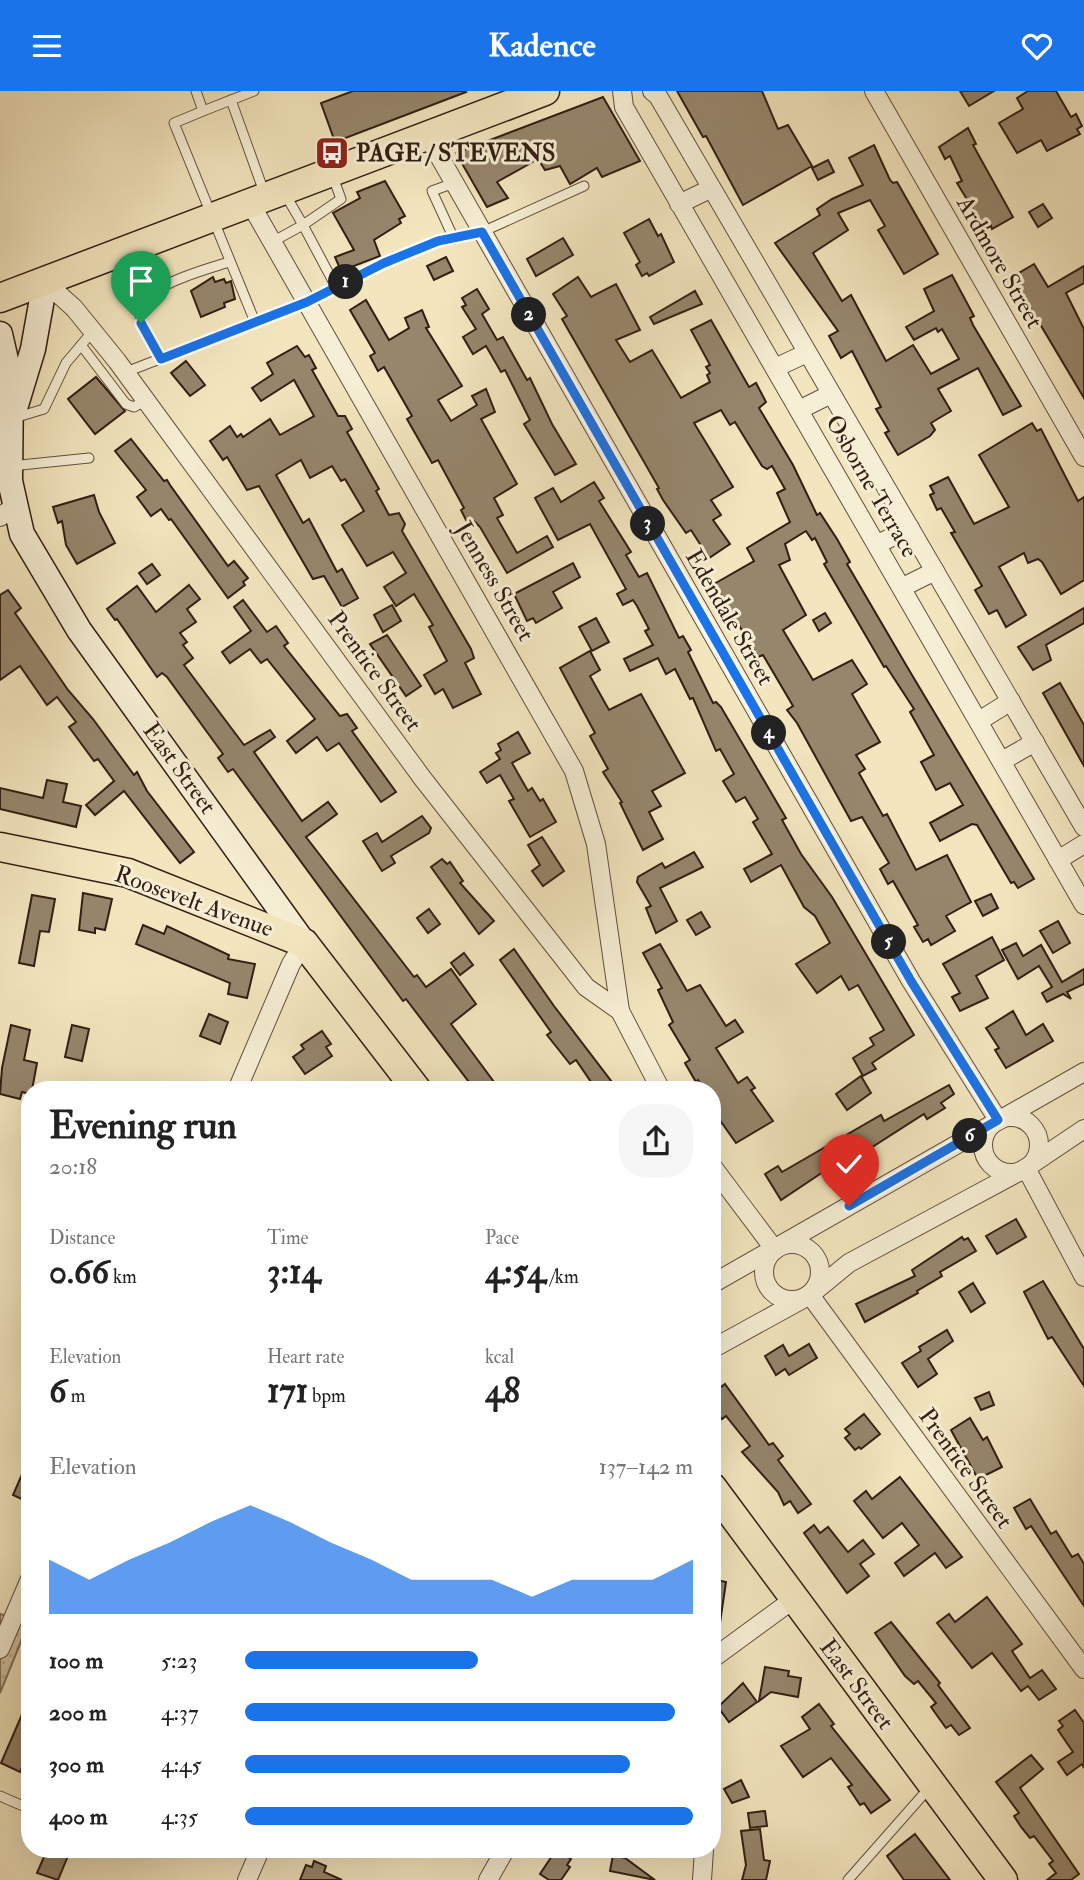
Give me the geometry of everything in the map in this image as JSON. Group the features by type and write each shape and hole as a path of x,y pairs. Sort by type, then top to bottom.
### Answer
{"main road":[{"path":"0,298 545,91"},
{"name":"East Street","path":"5,417 31,360 45,282"},
{"name":"East Street","path":"0,334 10,382 5,417 7,512 79,630 304,943 410,1081"},
{"name":"Roosevelt Avenue","path":"2,854 128,873 304,943"},
{"name":"East Street","path":"721,1499 1003,1880"}],"street":[{"name":"Osborne Terrace","path":"622,91 624,107 679,204 903,587 1058,860 1082,897"},
{"name":"Osborne Terrace","path":"652,91 658,96 1084,827"},
{"name":"Ardmore Street","path":"874,91 1084,457"},
{"name":"Edendale Street","path":"427,135 911,981 998,1120"},
{"path":"679,204 710,189"},
{"name":"Jenness Street","path":"266,197 272,242 574,771 596,844 620,1011"},
{"name":"Prentice Street","path":"45,282 74,307 125,372 423,779 586,987 620,1011 656,1081"},
{"path":"775,368 807,353"},
{"path":"799,410 831,394"},
{"path":"878,544 910,528"},
{"path":"903,587 935,571"},
{"path":"979,721 1012,701"},
{"path":"1002,761 1035,742"},
{"path":"1058,860 1084,844"},
{"path":"241,1081 291,964 304,943"},
{"path":"721,1279 1084,1072"},
{"path":"1017,1117 1032,1127 1039,1144 1033,1162 1026,1168 1007,1172 989,1163 983,1144 990,1126 998,1120 1017,1117"},
{"path":"721,1344 810,1295 849,1263 1026,1168 1084,1129"},
{"path":"1026,1168 1084,1277"},
{"path":"721,1178 775,1249"},
{"path":"788,1244 803,1246 815,1255 821,1268 820,1276 819,1283 810,1295 789,1300 770,1290 764,1269 775,1249 788,1244"},
{"name":"Prentice Street","path":"810,1295 1084,1669"},
{"path":"721,1652 794,1599"},
{"path":"0,1649 21,1600"},
{"path":"247,1880 257,1858"},
{"path":"488,1880 500,1858"},
{"path":"702,1880 703,1858"}],"lane":[{"path":"195,91 203,111"},
{"path":"254,91 174,123 211,219 256,321"},
{"path":"231,100 266,197 303,225 336,287"},
{"path":"272,242 341,199 331,172"},
{"path":"454,183 432,191 454,239"},
{"path":"125,372 307,302 438,241 482,232 584,186"},
{"path":"161,359 141,323 140,311 147,298 170,283 229,262"},
{"path":"5,417 44,409 66,363 93,331"},
{"path":"81,345 126,404 134,407 146,400"},
{"path":"6,472 89,458"},
{"path":"848,1880 932,1784"},
{"path":"0,1796 21,1805"}],"shaded area":[{"path":"0,1614 21,1620 21,1642 0,1693"}],"building":[{"path":"353,91 466,92 335,142 321,103"},
{"path":"677,91 762,91 778,129 788,125 812,166 743,205 706,136 703,137"},
{"path":"960,91 994,91 969,106"},
{"path":"1028,91 1056,91 1071,117 1076,114 1082,126 1077,129 1080,134 1047,151 1041,140 1017,153 999,123 1023,109 1017,98"},
{"path":"603,97 640,161 602,177 597,168 570,184 560,166 545,170 538,159 497,182 508,198 487,207 456,153"},
{"path":"968,128 976,144 973,145 1013,217 992,229 991,226 985,229 957,183 962,181 950,156 945,159 939,147"},
{"path":"874,145 890,180 897,182 938,254 904,274 878,230 885,226 870,200 838,213 848,230 813,253 842,301 851,295 886,361 913,345 931,374 959,359 942,329 938,332 936,328 914,340 906,327 934,311 924,289 952,275 974,316 970,318 973,325 1021,406 1003,415 978,368 938,389 951,411 931,423 935,430 930,436 898,455 885,433 889,431 876,409 881,407 852,351 841,358 829,336 838,331 775,243 820,215 817,209 832,199 863,185 849,158"},
{"path":"828,160 834,172 818,180 812,168"},
{"path":"385,181 405,216 399,219 401,223 374,240 380,256 341,271 335,257 354,250 333,213 360,198 357,192"},
{"path":"1043,204 1052,218 1038,227 1029,212"},
{"path":"649,219 658,236 661,234 674,262 649,276 647,273 642,276 636,265 640,262 624,233"},
{"path":"563,238 573,255 536,276 527,259"},
{"path":"446,257 453,271 434,280 427,266"},
{"path":"1034,264 1048,287 1084,266 1084,283 1066,293 1084,329 1084,398 1012,277"},
{"path":"213,277 215,282 224,279 226,283 231,281 235,299 224,303 225,307 201,317 191,291"},
{"path":"578,277 591,297 616,284 640,330 616,340 630,362 652,350 681,398 710,382 707,375 710,373 706,367 710,365 691,330 711,320 749,387 756,383 766,402 759,408 793,465 817,515 820,513 837,539 850,562 847,564 1034,879 1018,888 1014,882 1011,883 977,825 972,824 940,841 930,823 963,805 950,783 936,790 921,762 934,755 910,712 914,709 886,666 884,667 824,564 827,562 815,538 812,540 806,531 785,544 790,560 779,565 806,615 783,630 813,680 852,660 867,684 852,694 880,742 856,755 865,769 859,773 883,816 887,814 916,870 947,855 971,902 946,916 955,931 931,945 928,939 923,942 914,927 918,925 893,881 888,884 880,869 889,863 862,817 851,821 797,723 787,710 793,706 763,655 758,657 714,584 754,561 747,548 790,522 777,493 785,489 772,466 767,469 762,466 735,422 730,425 721,410 694,423 733,487 711,500 721,515 713,520 730,544 709,558 691,530 686,533 663,500 657,489 659,488 562,319 567,316 553,294"},
{"path":"477,289 489,309 482,314 497,340 503,337 527,380 530,378 552,424 576,464 555,475 524,424 530,420 505,370 501,372 486,346 473,354 463,337 476,329 462,307 466,305 462,298"},
{"path":"695,291 702,304 654,324 650,317"},
{"path":"366,300 389,340 409,328 405,318 422,310 429,327 426,328 462,386 438,400 451,421 477,405 472,396 486,389 495,412 481,419 517,484 494,498 503,515 497,518 517,553 547,536 553,547 507,573 480,527 474,521 468,524 461,510 464,508 438,460 432,463 407,419 412,416 384,367 378,371 370,356 375,353 350,310"},
{"path":"297,346 305,357 309,355 316,368 312,370 338,416 345,416 352,429 347,432 379,489 376,491 389,515 399,513 405,524 402,531 471,649 474,658 465,663 481,694 453,708 443,689 435,694 424,675 447,661 429,627 433,625 414,594 396,606 384,587 406,573 393,552 367,566 342,525 364,511 345,479 341,481 332,466 310,478 301,460 276,475 303,523 309,519 337,572 342,569 358,598 342,607 324,576 313,579 259,486 247,490 227,457 223,460 210,441 230,426 237,437 241,434 243,437 270,419 280,435 314,416 294,380 261,401 252,388 273,374 267,363"},
{"path":"186,361 205,385 190,396 171,373"},
{"path":"96,377 125,411 95,434 68,399"},
{"path":"1032,423 1037,431 1041,429 1078,501 1084,497 1084,580 1061,594 1042,562 1038,559 1028,563 1024,553 999,567 1026,615 1006,627 997,610 989,614 975,590 982,586 951,533 955,532 941,508 937,510 930,495 934,493 930,486 948,477 974,524 1009,507 979,455"},
{"path":"131,439 164,481 167,480 228,566 234,561 248,578 243,582 245,585 228,598 171,519 169,520 161,509 151,516 137,497 146,490 115,451"},
{"path":"594,482 604,498 599,501 631,552 626,555 639,577 647,573 679,638 683,636 691,650 688,652 713,703 716,702 721,707 786,818 782,820 801,854 832,897 914,1035 872,1063 876,1069 863,1076 853,1058 874,1045 870,1038 884,1030 858,985 849,990 841,976 817,993 796,964 830,943 815,916 804,907 781,865 751,882 744,869 772,854 753,822 758,819 745,797 736,802 723,781 734,774 720,749 716,751 693,698 690,699 675,669 666,674 658,658 630,671 624,659 653,645 645,631 649,629 637,606 633,600 623,605 617,594 626,589 590,524 558,540 535,498 553,488 561,502"},
{"path":"94,495 99,512 115,543 77,564 66,545 62,521 58,523 53,507"},
{"path":"573,563 580,577 553,592 562,608 536,623 533,618 527,621 514,594"},
{"path":"152,564 160,575 147,584 139,573"},
{"path":"189,585 200,599 187,609 196,622 180,633 187,642 183,645 193,658 184,665 244,745 270,730 275,737 254,752 302,821 328,802 337,814 306,837 414,977 417,975 426,987 451,969 476,1004 451,1024 493,1081 468,1081 406,999 403,1001 233,769 228,772 218,758 223,754 167,677 162,673 157,677 117,619 115,620 107,609 137,586 156,612"},
{"path":"8,590 21,608 15,613 68,690 134,775 137,772 147,791 194,852 180,863 124,791 95,815 86,805 114,781 98,759 94,761 69,727 76,722 57,697 47,705 20,666 0,680 0,595"},
{"path":"243,600 267,632 276,626 288,643 284,646 340,716 347,714 357,728 352,731 396,792 381,802 339,743 327,751 317,737 296,753 287,741 315,719 267,659 261,663 250,649 230,663 222,652 251,631 234,607"},
{"path":"392,605 401,621 383,632 374,615"},
{"path":"1084,608 1084,623 1046,645 1051,660 1033,670 1018,647"},
{"path":"825,613 831,623 819,631 813,620"},
{"path":"596,618 609,642 592,651 579,627"},
{"path":"387,635 421,686 406,696 370,644"},
{"path":"590,651 600,670 590,676 609,710 641,694 685,773 652,791 661,806 649,812 663,839 643,850 620,803 622,802 603,772 608,769 590,736 595,733 560,668"},
{"path":"1060,683 1084,725 1084,766 1043,693"},
{"path":"518,732 530,753 512,763 528,791 532,788 540,801 543,799 556,822 530,837 509,801 514,799 500,775 487,783 480,772 500,759 496,753 501,750 498,744"},
{"path":"47,780 67,784 63,802 81,806 76,827 0,809 0,788 43,798"},
{"path":"422,816 431,828 429,833 391,856 395,863 382,871 363,841 377,833 382,842"},
{"path":"542,837 564,871 543,886 532,871 540,865 528,845"},
{"path":"694,852 703,867 660,888 677,921 656,933 646,908 651,906 637,882 638,877 662,863 665,868"},
{"path":"442,859 447,864 450,862 463,881 460,883 494,921 479,934 431,867"},
{"path":"83,893 112,899 105,930 95,928 95,933 79,930"},
{"path":"991,894 998,908 983,916 975,901"},
{"path":"32,895 55,899 49,932 40,931 34,966 19,963"},
{"path":"429,909 440,924 428,933 417,918"},
{"path":"701,912 710,927 696,935 687,920"},
{"path":"1058,921 1070,943 1053,953 1040,931"},
{"path":"143,925 164,934 167,926 229,955 228,959 255,964 247,998 228,994 230,983 136,944"},
{"path":"992,937 1004,960 976,976 988,998 960,1011 952,997 960,993 943,964"},
{"path":"1016,943 1023,956 1041,945 1062,982 1084,969 1084,984 1067,992 1071,999 1063,994 1047,1002 1042,993 1052,987 1039,966 1018,979 1002,950"},
{"path":"660,944 687,991 700,985 726,1026 735,1020 743,1032 716,1048 738,1083 747,1077 755,1088 751,1090 773,1121 736,1143 721,1122 721,1081 695,1081 685,1063 690,1060 669,1025 673,1022 658,990 662,988 643,953"},
{"path":"514,949 611,1081 590,1081 576,1060 570,1064 547,1035 551,1032 500,960"},
{"path":"464,953 473,965 460,975 451,963"},
{"path":"1013,1011 1026,1035 1043,1024 1053,1041 1006,1068 995,1050 999,1048 986,1028"},
{"path":"209,1014 228,1022 220,1044 200,1036"},
{"path":"11,1025 30,1030 24,1060 37,1063 34,1081 21,1081 20,1099 0,1094 2,1068"},
{"path":"72,1025 89,1029 82,1061 65,1057"},
{"path":"322,1031 331,1044 326,1047 332,1056 305,1074 293,1057 304,1049 301,1045"},
{"path":"861,1076 871,1093 847,1110 836,1094"},
{"path":"949,1085 954,1094 941,1103 945,1108 927,1119 924,1114 844,1165 841,1160 781,1200 765,1174 778,1166 782,1172 881,1115 884,1121"},
{"path":"1016,1219 1026,1237 997,1254 986,1236"},
{"path":"962,1237 964,1240 968,1238 976,1251 940,1272 942,1276 917,1291 918,1293 865,1322 856,1304 915,1276 912,1270"},
{"path":"1043,1281 1084,1349 1084,1386 1052,1337 1048,1339 1024,1292"},
{"path":"973,1283 985,1303 971,1312 959,1292"},
{"path":"947,1330 953,1341 928,1359 937,1374 918,1387 902,1363 921,1351 919,1347"},
{"path":"809,1344 817,1358 789,1375 785,1369 776,1375 765,1356 783,1345 789,1356"},
{"path":"725,1384 769,1445 773,1443 783,1456 778,1460 811,1504 798,1513 790,1501 784,1505 778,1492 742,1452 750,1446 726,1416 721,1418 721,1387"},
{"path":"989,1392 994,1405 981,1410 975,1398"},
{"path":"864,1414 880,1434 861,1449 859,1447 855,1450 845,1438 850,1434 845,1429"},
{"path":"970,1418 983,1440 987,1437 1002,1467 978,1479 951,1430"},
{"path":"21,1477 21,1499 13,1495"},
{"path":"900,1477 962,1557 946,1568 935,1553 904,1576 895,1563 919,1545 902,1523 883,1538 854,1501 866,1491 872,1499"},
{"path":"1030,1499 1051,1534 1056,1531 1072,1557 1078,1554 1084,1564 1084,1606 1031,1526 1026,1529 1014,1508"},
{"path":"814,1525 820,1533 828,1527 848,1552 863,1540 874,1554 860,1564 869,1576 847,1593 804,1533"},
{"path":"721,1581 726,1582 721,1616"},
{"path":"987,1597 1022,1644 1012,1651 1030,1678 1042,1670 1056,1689 1039,1700 1028,1686 1021,1691 992,1653 972,1668 937,1623 949,1614 955,1622"},
{"path":"891,1622 940,1683 938,1685 970,1728 959,1735 951,1725 946,1728 931,1707 936,1703 918,1681 914,1684 905,1676 875,1633"},
{"path":"765,1667 789,1671 788,1676 801,1678 798,1697 771,1692 759,1701"},
{"path":"743,1683 757,1702 729,1722 721,1711 721,1704"},
{"path":"819,1704 834,1724 831,1726 890,1800 871,1813 864,1803 860,1805 848,1787 852,1785 831,1758 803,1777 781,1746 810,1729 802,1717"},
{"path":"1075,1710 1084,1723 1084,1768 1082,1764 1067,1775 1058,1762 1073,1752 1058,1730 1063,1726 1059,1721"},
{"path":"21,1717 21,1770 20,1772 1,1763"},
{"path":"1031,1755 1043,1769 1020,1788 1079,1874 1071,1880 1047,1880 1056,1873 1049,1864 1053,1861 1034,1836 1030,1838 1021,1827 1014,1816 1019,1813 996,1782"},
{"path":"741,1780 749,1797 732,1803 724,1789"},
{"path":"765,1811 767,1826 750,1828 748,1813"},
{"path":"760,1829 764,1860 770,1861 766,1880 742,1880 746,1865 741,1831"},
{"path":"915,1834 950,1880 904,1880 887,1856"},
{"path":"44,1858 67,1858 58,1880 37,1873"},
{"path":"551,1858 571,1859 567,1865 570,1867 561,1880 549,1880 540,1874"},
{"path":"612,1858 625,1858 655,1880 610,1871"},
{"path":"314,1861 326,1866 324,1872 342,1880 300,1880 306,1865 312,1867"}],"place":[{"name":"PAGE / STEVENS","path":"332,153"}],"route":[{"path":"141,323 161,359 307,302 384,263 438,241 482,232 911,981 998,1120 849,1206"}]}
